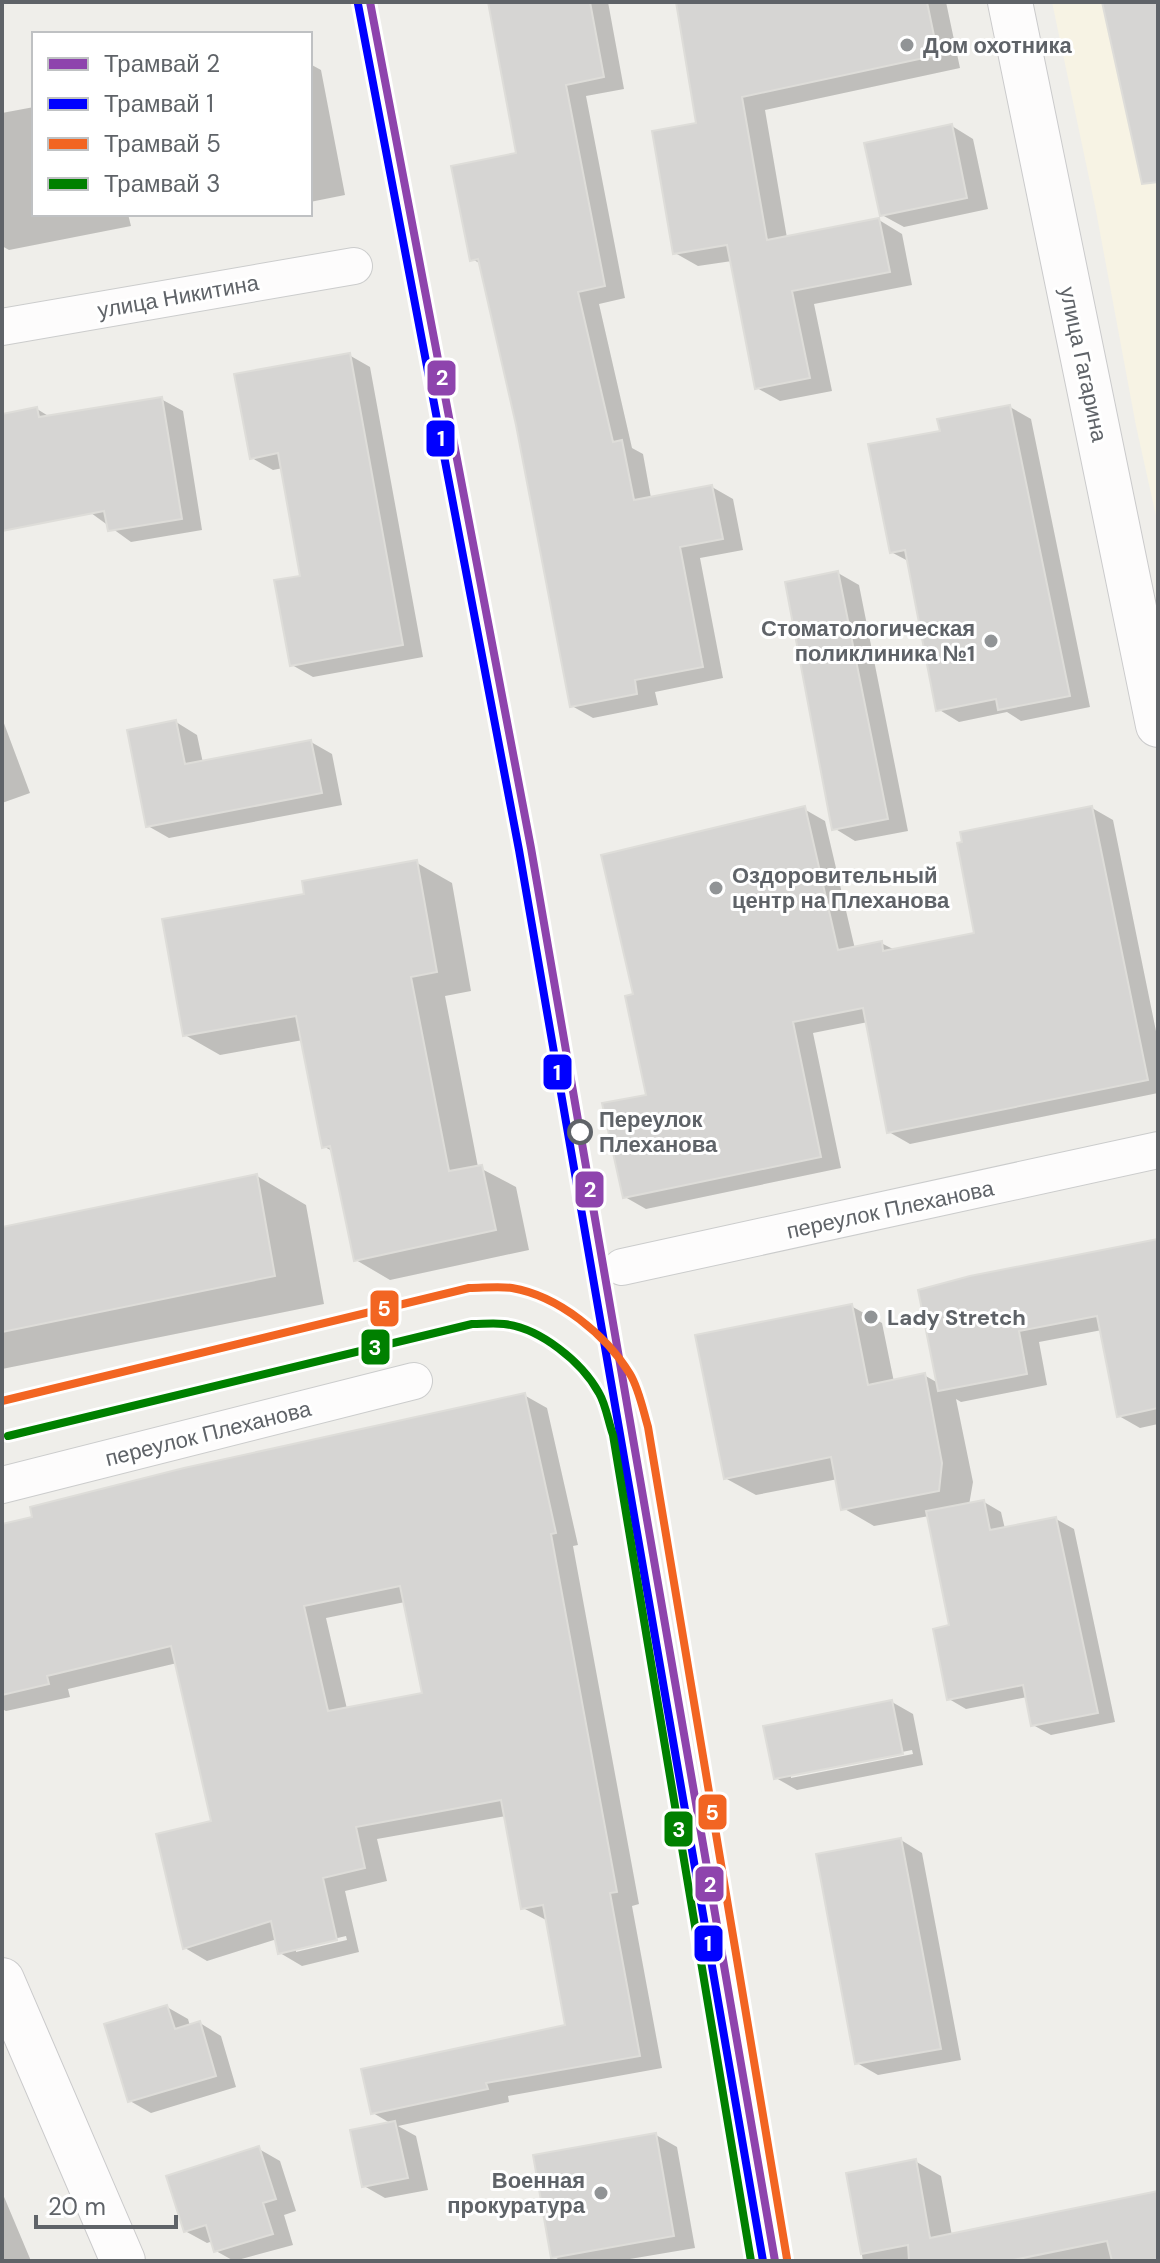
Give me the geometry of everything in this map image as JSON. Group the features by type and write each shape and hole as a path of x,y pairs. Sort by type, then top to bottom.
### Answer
{"main road":[{"name":"улица Гагарина","path":"1010,2 1158,725"},
{"path":"2,1980 123,2261"}],"street":[{"name":"улица Никитина","path":"2,327 354,266"},
{"name":"переулок Плеханова","path":"622,1267 1158,1150"},
{"name":"переулок Плеханова","path":"2,1485 414,1381"}],"shaded area":[{"path":"1052,2 1158,2 1158,525 1136,426 1096,211"}],"building":[{"path":"488,2 590,2 604,77 566,85 605,286 578,292 613,442 622,440 634,500 712,485 723,539 680,547 703,667 635,680 637,694 570,707 516,425 478,259 470,261 451,166 516,153"},
{"path":"676,2 927,2 938,55 742,97 767,240 879,218 890,272 792,291 810,378 755,389 727,245 673,254 652,131 696,123"},
{"path":"1102,2 1158,2 1158,182 1142,184"},
{"path":"952,124 967,198 880,216 864,143"},
{"path":"350,353 403,645 290,666 274,580 300,576 278,453 250,459 234,374"},
{"path":"162,397 182,519 108,531 104,511 2,531 2,414 37,407 39,417"},
{"path":"1010,405 1070,696 998,710 996,699 936,711 905,550 890,553 868,444 940,431 937,419"},
{"path":"838,571 888,819 832,830 785,582"},
{"path":"176,720 185,764 311,740 322,793 146,827 127,730"},
{"path":"805,806 838,950 882,941 883,951 974,933 957,843 962,842 960,832 1092,806 1148,1080 887,1133 863,1008 793,1022 821,1157 623,1198 602,1103 646,1095 625,996 633,994 601,855"},
{"path":"417,860 437,972 411,977 449,1171 482,1165 496,1230 354,1261 330,1146 322,1148 296,1016 183,1036 162,919 304,894 302,881"},
{"path":"257,1174 275,1276 2,1332 2,1227"},
{"path":"1158,1239 1158,1408 1117,1417 1097,1316 1019,1331 1027,1374 938,1391 918,1290 970,1276"},
{"path":"852,1304 868,1385 925,1373 942,1463 939,1491 841,1510 831,1457 724,1479 695,1335"},
{"path":"525,1393 556,1533 551,1534 617,1892 610,1893 640,2056 486,2083 488,2089 371,2114 361,2069 565,2025 543,1905 521,1909 501,1800 356,1827 365,1868 323,1878 337,1940 278,1954 271,1921 183,1949 156,1834 211,1821 171,1646 47,1676 49,1684 2,1695 2,1524 32,1517 30,1507 184,1468","holes":["400,1586 422,1693 328,1711 304,1606"]},
{"path":"984,1500 990,1530 1056,1517 1098,1713 1031,1726 1023,1685 947,1700 933,1629 949,1625 926,1511"},
{"path":"892,1700 903,1754 774,1779 763,1726"},
{"path":"901,1838 941,2049 855,2064 816,1854"},
{"path":"167,2005 175,2029 200,2021 216,2076 128,2102 104,2024"},
{"path":"395,2121 408,2178 362,2187 350,2130"},
{"path":"656,2133 674,2236 551,2258 533,2155"},
{"path":"259,2146 276,2199 263,2203 273,2234 214,2252 206,2225 184,2232 166,2176"},
{"path":"916,2159 930,2238 1158,2191 1158,2261 1112,2261 1107,2241 1008,2261 909,2261 908,2245 861,2254 846,2173"}],"tram line":[{"name":"2","path":"370,2 531,848 775,2261"},
{"name":"1","path":"358,4 519,850 763,2261"},
{"name":"5","path":"2,1401 469,1288 512,1288 530,1292 564,1308 608,1345 633,1380 648,1427 787,2259"},
{"name":"3","path":"8,1436 472,1324 504,1324 532,1332 559,1348 592,1381 613,1435 751,2261"}],"place":[{"name":"Дом охотника","path":"907,45"},
{"name":"Стоматологическая поликлиника №1","path":"991,641"},
{"name":"Оздоровительный центр на Плеханова","path":"716,888"},
{"name":"Переулок Плеханова","path":"580,1132"},
{"name":"Lady Stretch","path":"871,1317"},
{"name":"Военная прокуратура","path":"601,2193"}]}
